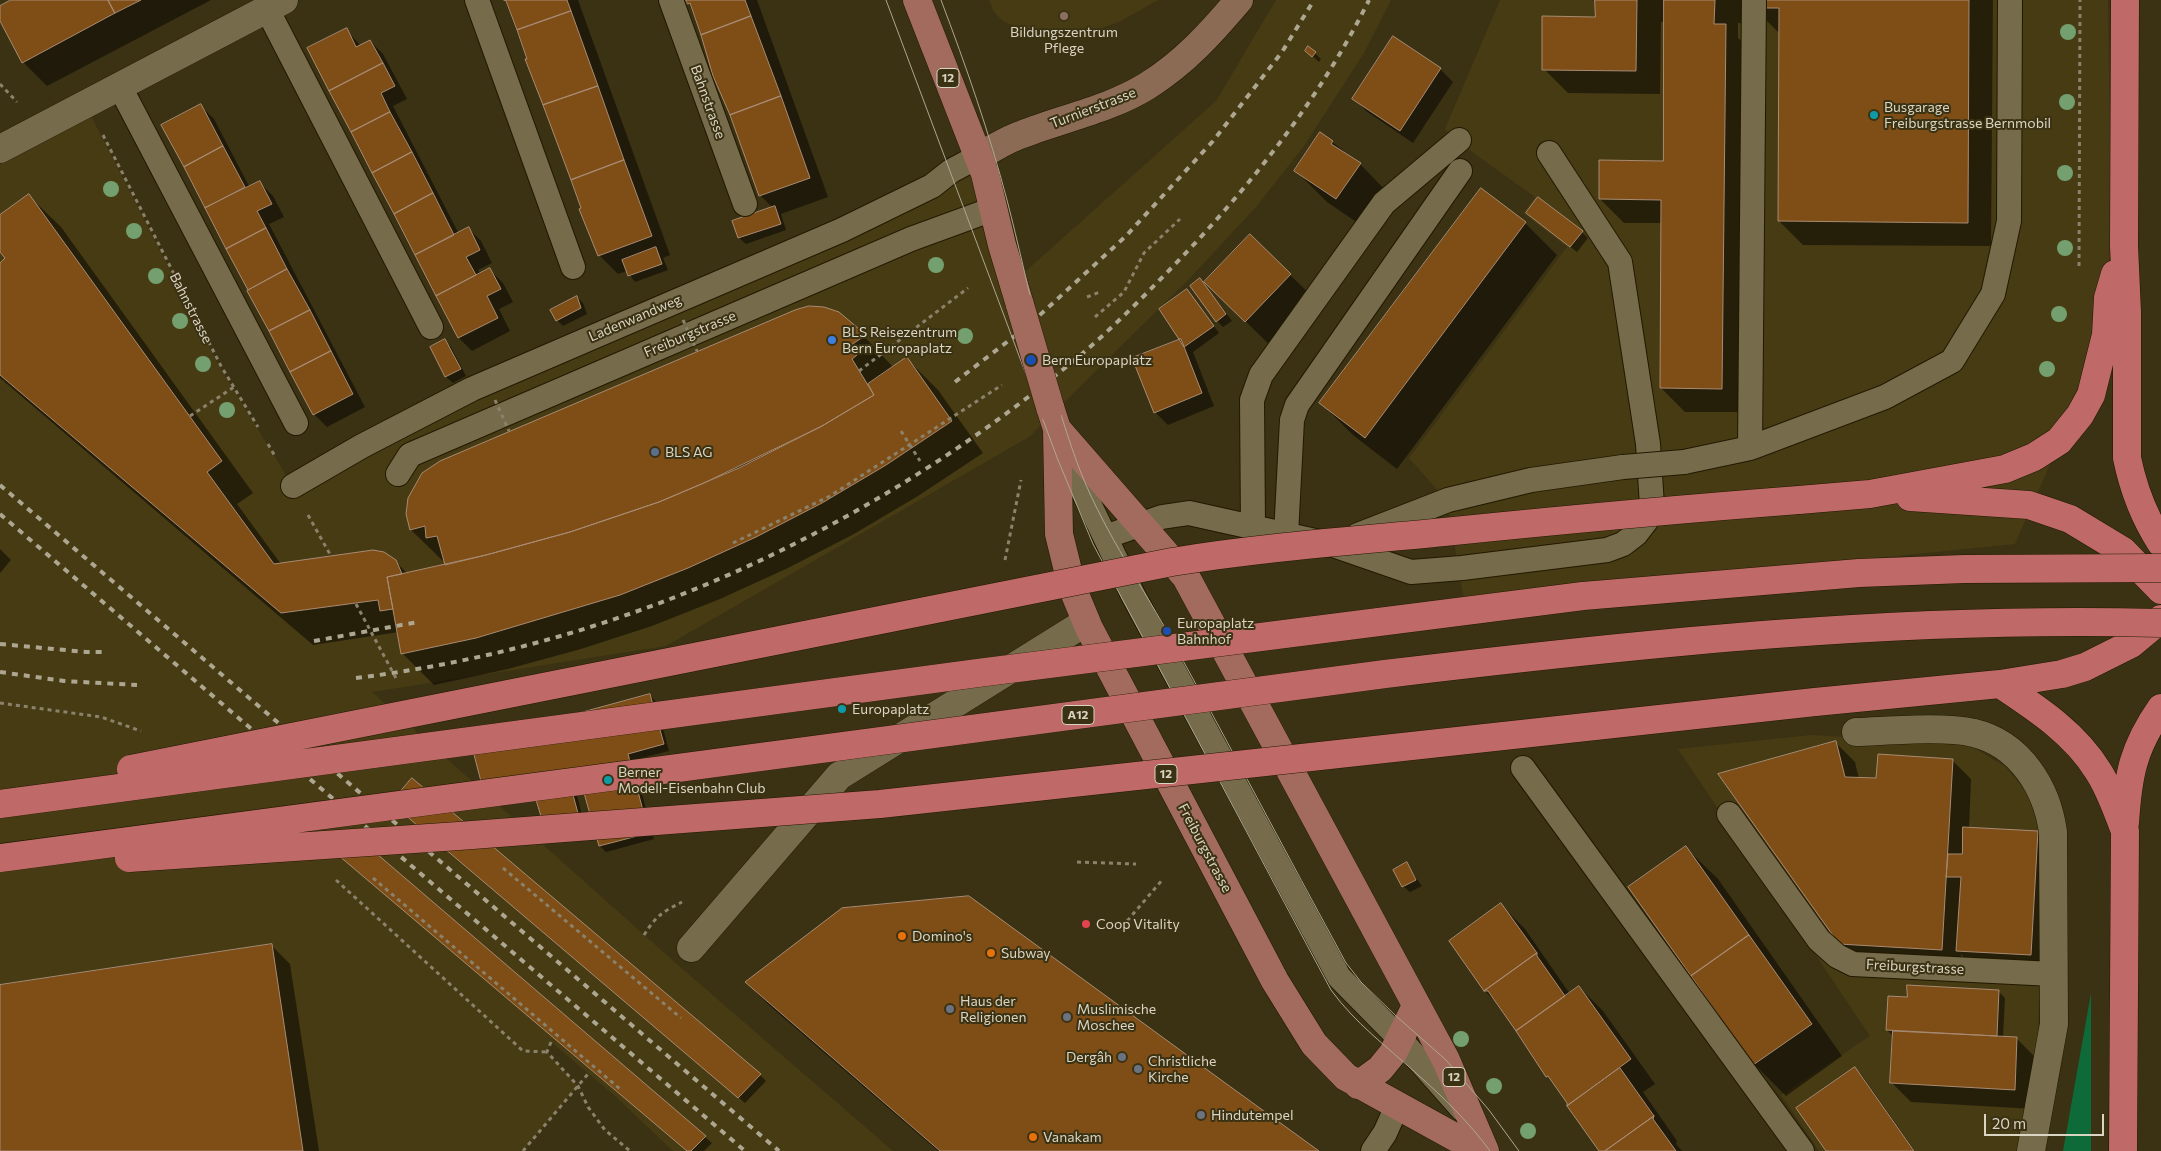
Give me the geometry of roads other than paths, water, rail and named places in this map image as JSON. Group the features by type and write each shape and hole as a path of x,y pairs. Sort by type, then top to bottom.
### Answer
{"highway":[{"path":"2125,0 2124,246 2127,312 2127,458 2135,489 2161,543"},
{"path":"0,796 1172,562 1246,550 1675,509 1870,494 2005,468 2034,457 2058,441 2080,415 2091,395 2106,335 2108,298 2124,246"},
{"path":"1870,494 2029,505 2070,519 2123,551 2161,590"},
{"path":"0,804 968,674 1583,596 1859,573 1964,568 2161,568"},
{"path":"0,866 309,847 880,804 2000,684 2028,680 2085,667 2131,644 2161,619"},
{"name":"A12","path":"0,858 1587,649 1862,627 2077,621 2161,623"},
{"path":"2000,684 2042,713 2082,750 2102,778 2125,832"},
{"path":"2123,1151 2125,832 2128,780 2144,735 2161,708"}],"main road":[{"name":"Freiburgstrasse","path":"917,0 986,174 993,210 1053,418 1059,534 1072,587 1086,622 1275,981 1314,1044 1346,1078 1480,1151"},
{"name":"Turnierstrasse","path":"979,156 1021,134 1122,98 1146,86 1176,66 1209,36 1239,0"},
{"name":"Freiburgstrasse","path":"1053,418 1186,577 1446,1060 1485,1151"},
{"path":"1358,1085 1380,1069 1393,1053 1416,1006"}],"street":[{"path":"0,149 275,4"},
{"path":"691,948 839,776 1086,622"},
{"path":"1856,732 1947,731 1974,733 1999,744 2032,772 2047,805 2053,832 2053,1033 2031,1151"}],"lane":[{"path":"477,0 573,267"},
{"name":"Bahnstrasse","path":"671,0 745,204"},
{"path":"1750,448 1754,0"},
{"path":"1333,545 1448,500 1531,480 1684,462 1750,448 1885,397 1952,361 1993,294 2009,221 2010,0"},
{"path":"275,4 431,327"},
{"path":"120,87 296,423"},
{"path":"1253,528 1252,400 1261,375 1384,203 1459,140"},
{"path":"1105,536 1162,517 1189,513 1333,545 1411,572 1462,568 1607,550 1623,544 1636,534 1646,521 1652,506 1649,454 1620,262 1549,153"},
{"name":"Ladenwandweg","path":"293,486 362,446 472,389 842,230 932,186 951,171 979,156"},
{"path":"1286,535 1292,420 1297,405 1460,171"},
{"name":"Freiburgstrasse","path":"398,474 410,455 903,243 993,210"},
{"name":"Freiburgstrasse","path":"1053,418 1070,464 1134,595 1338,977 1400,1038 1462,1108 1472,1133 1485,1151"},
{"path":"1523,768 1802,1151"},
{"name":"Freiburgstrasse","path":"1729,814 1820,940 1837,956 1854,964 2053,974"},
{"path":"1373,1151 1385,1133 1397,1106"}],"tram line":[{"path":"886,0 1058,460 1093,544 1331,990 1361,1024 1455,1110 1490,1151"},
{"path":"941,0 993,149 1039,334 1067,433 1078,465 1097,508 1168,633 1346,963 1361,982 1396,1016 1446,1060 1489,1110 1519,1151"}],"railway":[{"path":"955,382 1029,325 1126,236 1213,141 1282,52 1314,0"},
{"path":"356,678 456,662 554,638 650,607 743,568 833,524 920,473 1003,416 1083,353 1122,318 1183,256 1236,197 1286,135 1351,35 1369,0"},
{"path":"0,485 779,1151"},
{"path":"0,514 745,1151"},
{"path":"314,641 418,622"},
{"path":"0,644 86,652 107,652"},
{"path":"0,672 64,681 137,685"}],"place":[{"name":"Bildungszentrum Pflege","path":"1064,16"},
{"name":"Busgarage Freiburgstrasse Bernmobil","path":"1874,115"},
{"name":"BLS Reisezentrum Bern Europaplatz","path":"832,340"},
{"name":"Bern Europaplatz","path":"1031,360"},
{"name":"BLS AG","path":"655,452"},
{"name":"Europaplatz Bahnhof","path":"1167,631"},
{"name":"Europaplatz","path":"842,709"},
{"name":"Berner Modell-Eisenbahn Club","path":"608,780"},
{"name":"Coop Vitality","path":"1086,924"},
{"name":"Domino's","path":"902,936"},
{"name":"Subway","path":"991,953"},
{"name":"Haus der Religionen","path":"950,1009"},
{"name":"Muslimische Moschee","path":"1067,1017"},
{"name":"Dergâh","path":"1122,1057"},
{"name":"Christliche Kirche","path":"1138,1069"},
{"name":"Hindutempel","path":"1201,1115"},
{"name":"Vanakam","path":"1033,1137"}]}
